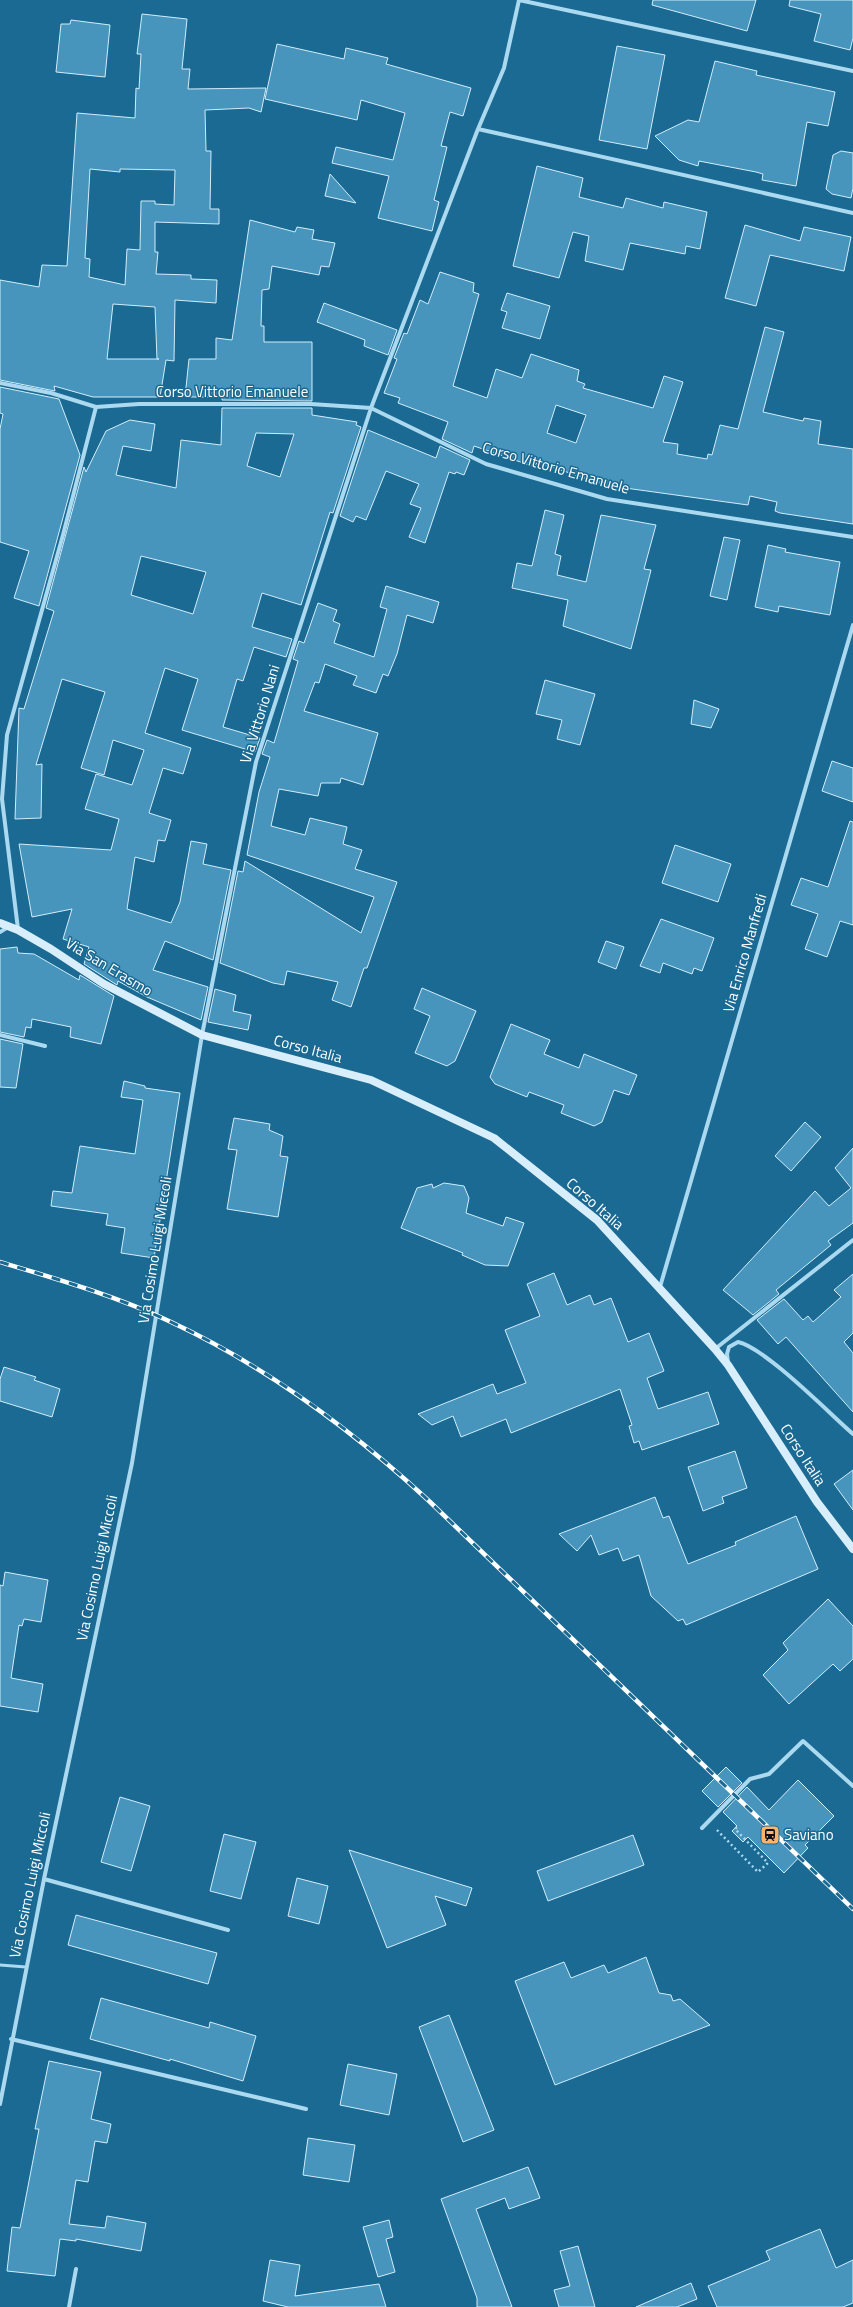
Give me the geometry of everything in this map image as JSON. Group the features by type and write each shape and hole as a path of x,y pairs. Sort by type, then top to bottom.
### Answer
{"main road":[{"name":"Via San Erasmo","path":"0,923 18,930 52,949 104,984 202,1035"},
{"name":"Corso Italia","path":"202,1035 371,1080 494,1138 597,1220 660,1287 715,1349 728,1365 817,1502 853,1549"}],"street":[{"path":"519,0 853,71"},
{"name":"Via Vittorio Nani","path":"202,1035 256,762 371,408 478,129 504,68 519,0"},
{"path":"478,129 853,213"},
{"name":"Corso Vittorio Emanuele","path":"0,383 51,393 96,407 139,404 311,404 371,408 380,414 486,464 607,499 853,537"},
{"path":"18,930 2,799 7,735 63,535 96,407"},
{"name":"Via Enrico Manfredi","path":"660,1287 853,625"},
{"path":"0,932 9,926"},
{"name":"Via Cosimo Luigi Miccoli","path":"0,2104 11,2039 132,1463 202,1035"},
{"path":"0,1036 45,1046"},
{"path":"715,1349 853,1240"},
{"path":"728,1365 727,1354 729,1347 738,1342 746,1343 769,1359 853,1434"},
{"path":"702,1828 750,1779 769,1774 803,1741 853,1786"},
{"path":"44,1879 228,1930"},
{"path":"11,2039 306,2109"},
{"path":"69,2307 76,2269"}],"lane":[{"path":"0,1965 26,1967"}],"path":[{"path":"709,1821 758,1872 768,1863 736,1829 738,1826"}],"building":[{"path":"653,0 756,0 747,31 652,5"},
{"path":"790,0 853,0 853,38 850,50 814,41 821,14 789,6"},
{"path":"142,14 187,19 182,69 190,69 188,89 266,88 261,112 249,108 205,110 206,151 211,151 210,209 219,209 219,224 155,222 155,252 158,252 156,274 191,275 191,279 217,280 216,303 175,300 174,361 166,360 160,397 93,397 54,386 55,391 0,380 0,280 39,287 42,265 67,266 77,113 135,118 136,88 139,89 141,54 137,54","holes":["90,169 120,172 120,169 175,170 174,205 155,204 155,201 141,201 140,250 127,249 125,285 89,277 90,259 85,258","113,304 155,307 157,359 107,359"]},
{"path":"71,20 110,25 105,77 56,72 61,24 70,24"},
{"path":"277,44 344,59 346,48 388,58 386,64 471,88 463,116 450,112 441,146 447,147 434,200 439,202 432,231 378,218 389,176 332,163 336,147 393,160 405,113 361,100 357,120 265,99"},
{"path":"617,46 665,55 647,149 599,140"},
{"path":"715,61 757,71 756,75 835,92 828,126 807,122 796,186 762,180 763,174 756,172 699,161 698,166 679,160 655,136 688,120 699,122"},
{"path":"841,151 853,153 853,188 851,198 832,194 826,189 833,155"},
{"path":"537,166 583,178 579,197 623,208 626,198 663,208 664,202 707,212 700,249 686,246 685,254 630,243 623,270 585,261 589,236 573,232 559,278 513,266"},
{"path":"330,174 356,203 325,196"},
{"path":"250,220 295,232 297,227 314,230 312,239 335,243 329,267 321,266 319,275 272,266 269,289 262,290 261,326 264,326 264,342 312,342 312,401 222,400 222,397 185,397 189,359 216,359 216,338 232,340"},
{"path":"745,225 800,241 804,227 851,237 844,271 770,255 756,306 725,298"},
{"path":"440,272 474,283 473,292 479,294 453,386 487,398 496,369 522,378 531,354 579,370 577,381 585,384 583,388 653,408 664,376 683,382 663,442 678,444 677,454 707,459 708,454 712,455 720,425 738,429 765,327 784,332 763,412 803,421 804,418 821,421 818,444 853,449 853,524 780,513 775,511 777,502 750,496 748,505 618,487 617,489 537,462 535,467 474,446 472,453 442,439 448,422 398,403 400,398 384,393 397,359 394,358 404,333 407,334 420,300 428,304","holes":["556,405 586,415 576,443 547,433"]},
{"path":"507,293 550,306 540,339 502,328 507,312 501,310"},
{"path":"324,303 397,330 388,355 364,346 365,340 317,322"},
{"path":"0,387 59,399 80,455 39,606 14,598 29,551 0,542 0,429 3,414 0,413"},
{"path":"222,408 312,408 312,415 357,422 356,425 361,427 333,513 330,512 301,605 262,593 252,627 292,639 286,657 254,647 243,681 237,679 223,727 260,738 255,752 182,730 198,679 165,668 145,733 191,748 183,774 163,768 149,813 171,820 165,841 158,840 154,862 135,857 127,909 171,923 180,902 191,841 207,844 203,864 231,870 213,960 165,941 153,970 208,987 201,1020 147,997 118,981 117,985 84,964 89,947 63,939 72,909 32,917 19,844 111,850 119,819 85,809 96,774 132,785 144,750 113,740 104,775 81,768 105,692 62,679 36,765 42,764 41,818 15,819 19,708 24,709 54,611 46,608 84,467 86,472 106,431 130,420 155,424 151,451 123,446 116,475 176,488 181,440 221,445","holes":["256,433 294,434 280,477 247,466","141,556 206,572 193,614 131,595"]},
{"path":"368,430 436,458 440,446 470,460 464,475 456,472 455,474 449,472 425,543 409,537 421,508 410,504 419,484 386,471 366,520 356,516 353,522 340,516"},
{"path":"545,510 564,515 555,554 561,556 557,575 586,582 601,515 656,525 644,569 651,570 631,649 563,626 568,600 512,588 517,563 532,566"},
{"path":"724,537 740,540 727,600 710,596"},
{"path":"768,545 786,549 785,552 840,562 830,615 779,606 778,612 755,607"},
{"path":"386,586 439,602 433,623 407,615 397,654 388,676 383,674 376,693 353,685 357,676 325,664 319,683 315,682 304,711 378,733 363,785 341,778 340,783 321,783 318,796 279,789 271,826 305,835 310,818 347,827 343,844 362,850 355,869 397,882 367,968 364,968 351,1007 332,1000 338,982 287,971 284,985 273,983 220,963 238,871 243,872 245,861 361,933 374,897 247,855 259,792 270,757 262,754 267,740 274,743 298,661 293,659 299,641 304,643 318,603 337,610 333,621 340,624 334,643 374,657 387,609 380,607"},
{"path":"545,680 595,694 580,745 557,739 562,720 536,714"},
{"path":"694,700 719,709 711,728 691,724"},
{"path":"832,761 853,768 853,802 822,791"},
{"path":"850,821 853,822 853,925 840,921 827,957 805,949 818,914 791,905 801,878 828,887"},
{"path":"675,845 731,864 718,902 662,883"},
{"path":"661,919 714,938 702,971 694,968 692,974 663,963 660,973 640,966"},
{"path":"606,941 624,947 616,969 598,962"},
{"path":"17,947 18,953 34,954 79,980 80,975 114,996 101,1044 70,1037 71,1027 32,1019 31,1028 26,1027 24,1037 0,1032 0,949"},
{"path":"422,988 476,1011 455,1061 447,1066 415,1053 430,1016 414,1009"},
{"path":"215,989 236,995 233,1011 251,1015 248,1030 208,1022"},
{"path":"511,1024 550,1040 544,1054 579,1068 584,1054 637,1075 629,1095 614,1090 602,1122 594,1126 561,1113 564,1105 529,1092 527,1097 495,1084 490,1077"},
{"path":"0,1039 23,1044 16,1088 0,1087"},
{"path":"124,1081 145,1086 145,1088 180,1093 154,1258 121,1253 125,1228 106,1225 108,1214 51,1206 53,1191 72,1193 80,1146 135,1154 143,1100 121,1097"},
{"path":"234,1118 270,1124 269,1130 283,1136 280,1156 288,1157 278,1217 227,1209 237,1150 228,1149"},
{"path":"805,1122 821,1137 791,1171 775,1156"},
{"path":"853,1148 853,1223 828,1241 831,1245 776,1290 779,1294 753,1315 723,1290 815,1191 829,1206 851,1188 835,1168"},
{"path":"444,1183 464,1186 469,1198 466,1213 503,1226 506,1217 524,1223 508,1266 485,1265 462,1255 463,1253 401,1228 417,1188 432,1184 433,1188"},
{"path":"554,1273 567,1305 590,1295 594,1305 611,1298 628,1342 649,1333 664,1371 647,1378 658,1409 708,1392 719,1424 642,1450 639,1441 634,1443 629,1426 632,1425 620,1389 511,1433 506,1419 461,1437 453,1416 432,1425 418,1414 493,1384 497,1394 526,1383 505,1330 540,1316 527,1284"},
{"path":"853,1274 853,1333 844,1342 853,1353 853,1412 786,1337 778,1344 757,1320 784,1299 803,1320 808,1316 813,1322 841,1297 834,1290"},
{"path":"4,1367 36,1377 34,1380 60,1389 52,1417 0,1401 0,1379"},
{"path":"735,1451 747,1488 722,1497 724,1503 703,1511 688,1467"},
{"path":"853,1470 853,1510 834,1484"},
{"path":"655,1497 663,1518 669,1516 688,1564 736,1545 735,1542 796,1516 818,1569 686,1625 683,1619 678,1621 651,1596 639,1555 623,1561 618,1548 599,1555 591,1535 577,1551 559,1534"},
{"path":"5,1572 48,1580 41,1622 24,1619 22,1626 19,1625 11,1678 43,1684 38,1712 0,1706 0,1585 3,1586"},
{"path":"828,1599 853,1626 853,1659 840,1671 833,1664 789,1704 763,1675 788,1650 783,1643"},
{"path":"726,1767 742,1783 718,1807 702,1791"},
{"path":"798,1780 834,1816 805,1845 808,1848 784,1873 748,1837 743,1842 732,1831 737,1826 723,1812 747,1787 769,1810"},
{"path":"120,1797 150,1806 131,1871 101,1862"},
{"path":"224,1834 256,1842 241,1899 210,1891"},
{"path":"633,1835 644,1865 548,1901 537,1871"},
{"path":"349,1850 472,1888 466,1906 435,1896 446,1925 387,1948"},
{"path":"297,1878 328,1886 319,1924 288,1916"},
{"path":"76,1915 217,1953 208,1984 68,1945"},
{"path":"646,1957 659,1993 671,1995 673,2001 680,1999 710,2025 555,2085 515,1981 564,1962 571,1978 604,1965 608,1973"},
{"path":"101,1998 209,2028 210,2022 256,2036 243,2081 170,2059 170,2061 90,2039"},
{"path":"449,2015 494,2130 463,2142 419,2027"},
{"path":"49,2061 101,2072 91,2119 111,2124 107,2143 95,2141 88,2182 76,2180 69,2224 105,2228 107,2216 146,2223 141,2251 76,2239 76,2241 60,2239 55,2276 7,2271 12,2227 20,2228 39,2129 35,2129"},
{"path":"348,2064 397,2074 389,2115 340,2105"},
{"path":"308,2138 355,2145 349,2182 303,2175"},
{"path":"528,2167 540,2198 509,2209 505,2198 476,2209 512,2307 477,2307 477,2298 441,2199"},
{"path":"389,2220 393,2237 386,2239 395,2272 378,2277 363,2227"},
{"path":"820,2229 836,2268 853,2260 853,2303 843,2307 717,2307 708,2286 770,2260 766,2251"},
{"path":"578,2246 595,2307 559,2307 554,2290 570,2286 560,2251"},
{"path":"270,2260 300,2265 295,2296 379,2284 386,2307 288,2307 263,2301"},
{"path":"691,2283 697,2299 677,2307 636,2307"}],"railway":[{"path":"0,1262 108,1296 171,1322 241,1359 274,1379 338,1424 428,1500 853,1909"}],"place":[{"name":"Saviano","path":"770,1835"}]}
